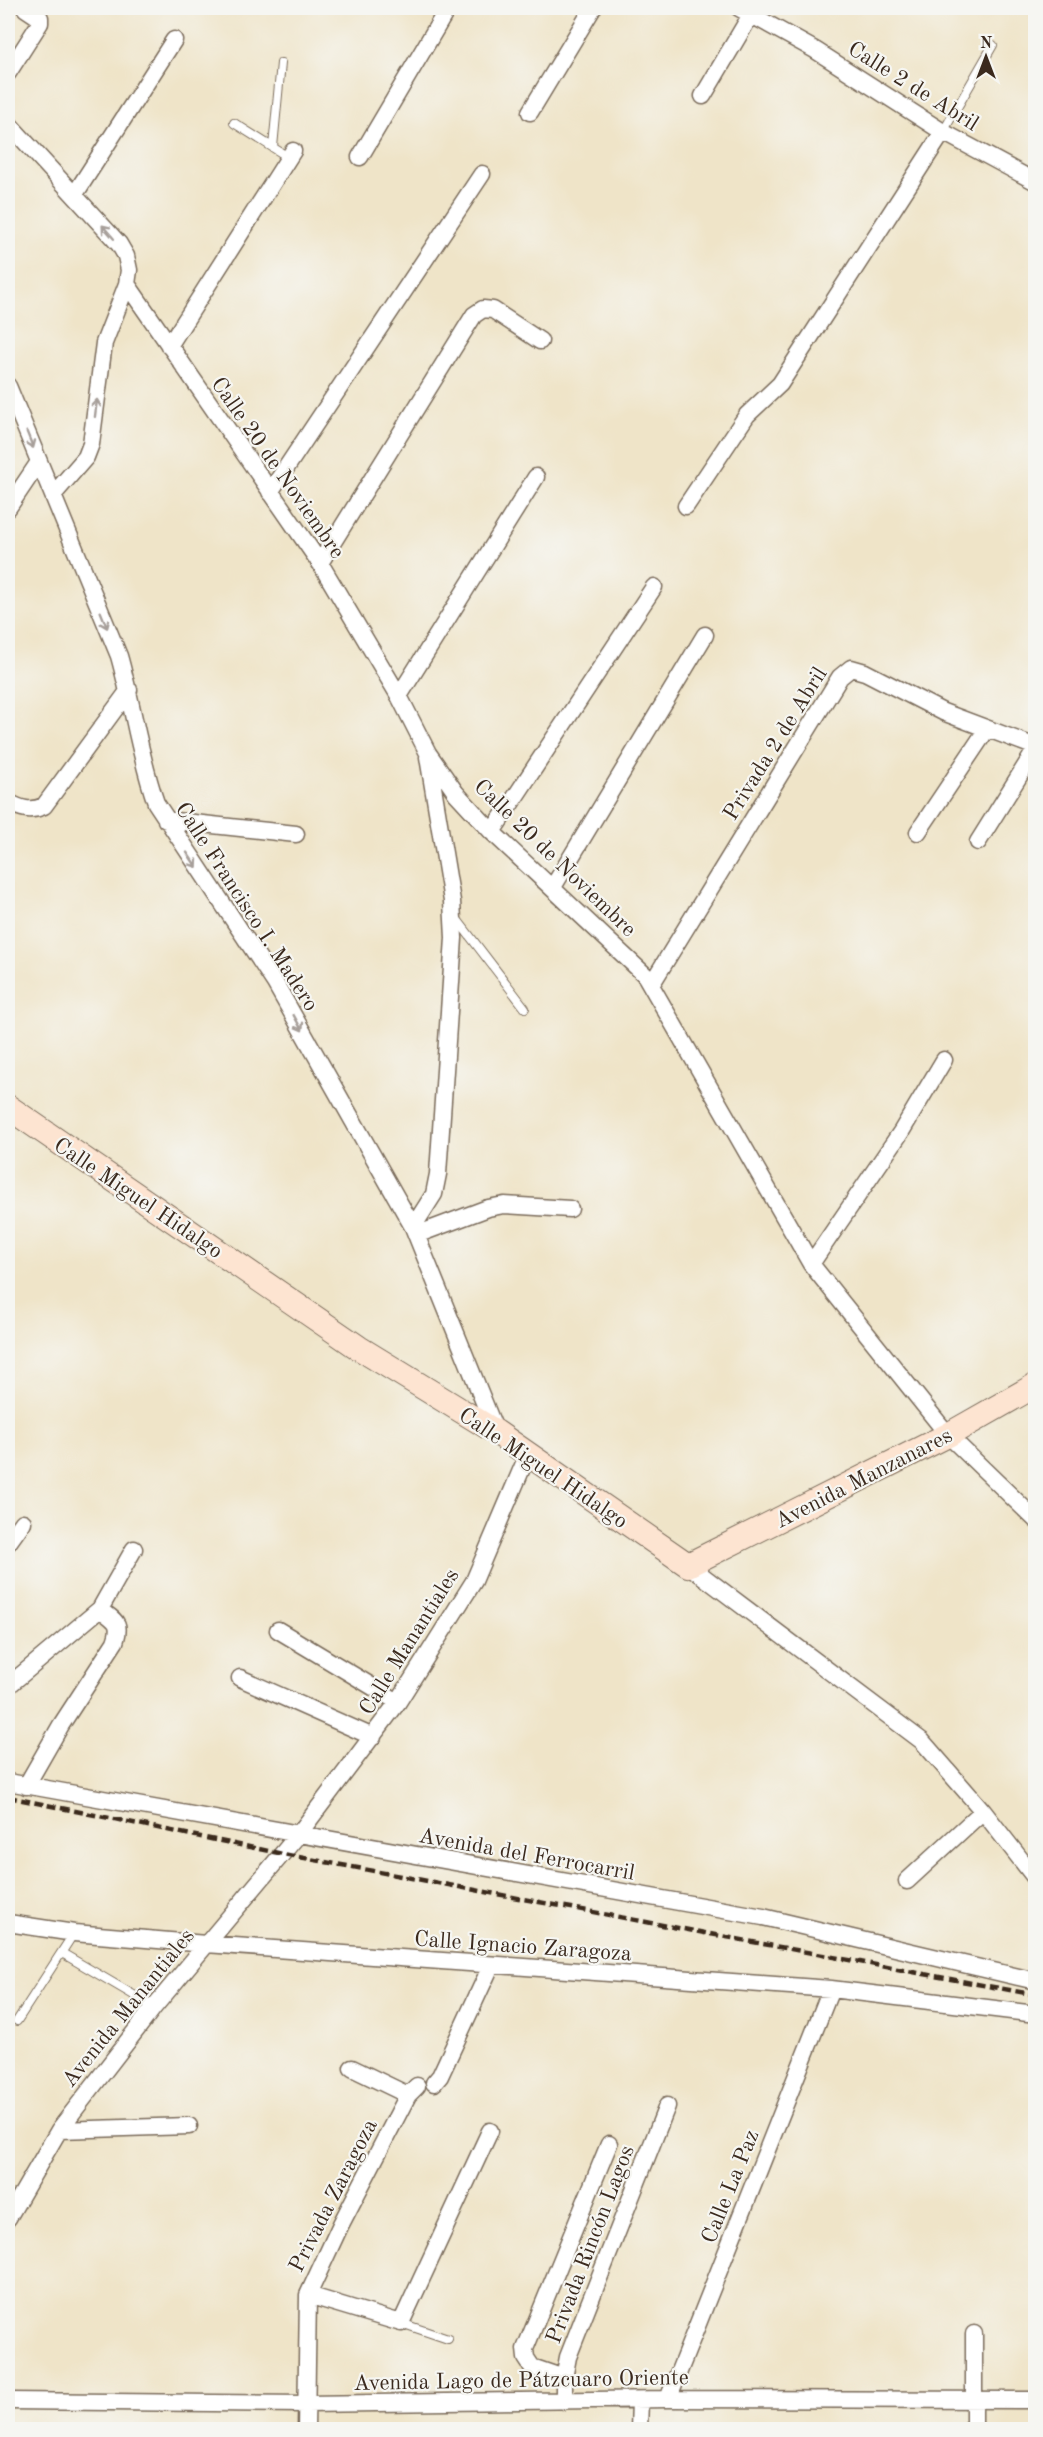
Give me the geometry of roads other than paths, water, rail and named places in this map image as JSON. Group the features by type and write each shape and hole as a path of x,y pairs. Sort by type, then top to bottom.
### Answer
{"street":[{"path":"8,73 39,27 40,18 25,8"},
{"path":"360,157 448,8"},
{"path":"530,112 593,8"},
{"path":"703,96 746,10"},
{"name":"Calle 2 de Abril","path":"746,10 815,50 943,132 1035,182"},
{"path":"75,194 174,40"},
{"path":"8,123 119,244 126,256 129,270 127,284 104,343 91,444 86,457 53,495"},
{"path":"686,506 747,416 780,384 943,132"},
{"path":"168,346 291,154"},
{"path":"270,492 482,174"},
{"name":"Calle 20 de Noviembre","path":"127,284 320,563 399,696 428,753 456,792 492,832 645,975 811,1264 948,1436 1035,1520"},
{"path":"320,563 474,315 483,309 493,310 540,341"},
{"name":"Calle Francisco I. Madero","path":"8,386 119,656 129,690 146,775 156,803 276,983 414,1231 496,1432"},
{"path":"8,508 39,462"},
{"path":"399,696 536,477"},
{"path":"492,832 654,587"},
{"path":"553,887 705,635"},
{"name":"Privada 2 de Abril","path":"651,984 840,677 851,668 865,672 943,712 1035,748"},
{"path":"8,802 21,809 35,810 44,806 129,690"},
{"path":"918,832 987,729"},
{"path":"978,842 1035,748"},
{"path":"414,1231 434,1194 438,1174 454,916 428,753"},
{"path":"166,820 296,834"},
{"path":"811,1264 901,1132 944,1060"},
{"name":"Calle Miguel Hidalgo","path":"8,1107 359,1348 496,1432 688,1565 922,1741 983,1811 1035,1879"},
{"path":"414,1231 504,1205 570,1209"},
{"name":"Avenida Manzanares","path":"688,1565 948,1436 1035,1385"},
{"name":"Calle Manantiales","path":"298,1835 398,1702 474,1581 528,1454"},
{"path":"8,1543 23,1522"},
{"path":"8,1686 100,1609 134,1549"},
{"path":"26,1786 61,1725 115,1642 119,1631 117,1622 100,1609"},
{"path":"278,1630 398,1702"},
{"path":"240,1678 373,1737"},
{"name":"Avenida del Ferrocarril","path":"8,1782 763,1917 1035,1981"},
{"path":"907,1881 983,1811"},
{"name":"Avenida Manantiales","path":"8,2218 59,2130 154,2007 298,1835"},
{"name":"Calle Ignacio Zaragoza","path":"8,1923 74,1933 206,1944 831,1989 1035,2014"},
{"path":"434,2083 440,2076 491,1966"},
{"name":"Calle La Paz","path":"668,2399 831,1989"},
{"name":"Privada Zaragoza","path":"306,2430 308,2295 341,2224 412,2090 352,2068"},
{"name":"Privada Rincón Lagos","path":"564,2401 564,2378 568,2357 667,2106"},
{"path":"59,2130 189,2126"},
{"path":"308,2295 401,2323 490,2131"},
{"path":"564,2378 532,2367 526,2358 525,2349 609,2144"},
{"path":"974,2334 975,2430"},
{"name":"Avenida Lago de Pátzcuaro Oriente","path":"8,2401 306,2404 668,2399 1035,2400"},
{"path":"639,2430 640,2400"}],"lane":[{"path":"943,132 993,45"},
{"path":"273,147 281,63"},
{"path":"234,123 273,147 291,154"},
{"path":"454,916 525,1008"},
{"path":"17,2021 74,1933"},
{"path":"62,1953 154,2007"},
{"path":"401,2323 448,2339"}],"railway":[{"path":"8,1797 283,1854 1036,1995"}]}
